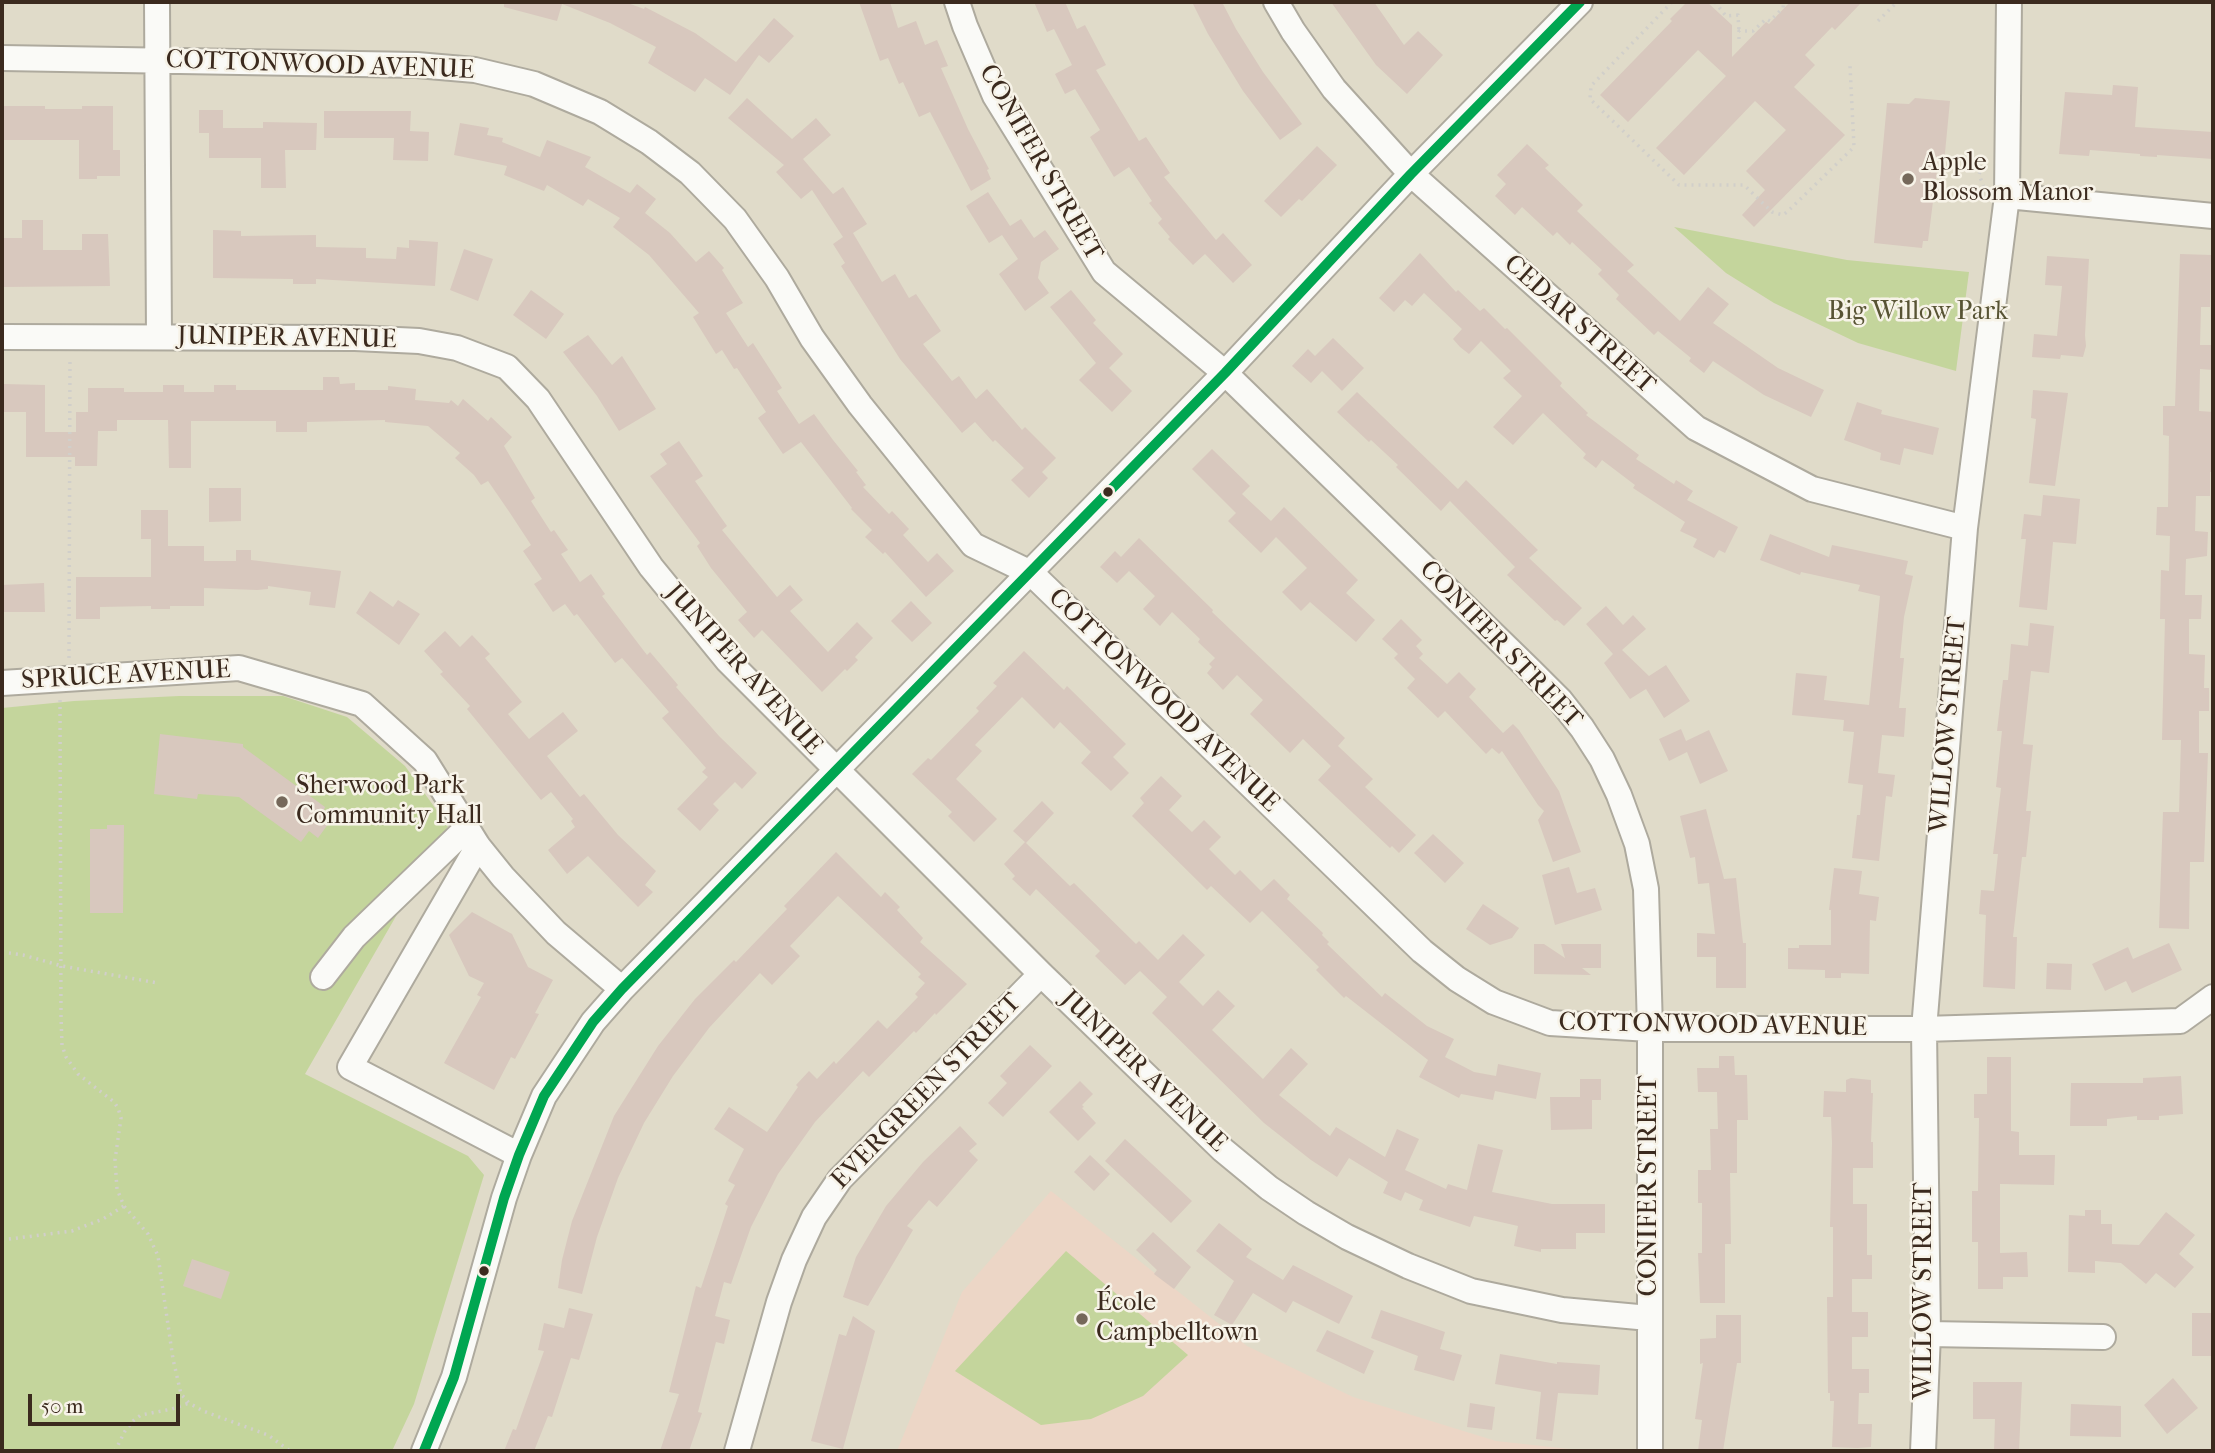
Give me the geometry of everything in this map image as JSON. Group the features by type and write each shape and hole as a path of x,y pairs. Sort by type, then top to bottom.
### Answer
{"street":[{"path":"157,2 159,337"},
{"name":"CONIFER STREET","path":"957,2 995,96 1104,272 1225,373 1560,700 1602,758 1637,844 1646,889 1650,1029 1650,1451"},
{"name":"CEDAR STREET","path":"1276,2 1334,89 1411,174 1696,428 1812,489 1965,528"},
{"path":"424,1451 454,1377 504,1198 519,1155 544,1096 593,1023 622,989 1031,573 1225,373 1411,174 1580,2"},
{"name":"WILLOW STREET","path":"1923,1451 1928,1334 1924,1029 1965,528 1997,197 2009,2"},
{"name":"COTTONWOOD AVENUE","path":"2,58 416,65 475,70 534,83 600,112 649,142 690,173 735,219 777,278 812,338 860,405 972,545 1031,573 1412,942 1457,979 1494,1002 1550,1023 1650,1029 1924,1029 2180,1021 2213,998"},
{"path":"1997,197 2213,216"},
{"name":"JUNIPER AVENUE","path":"2,337 419,341 457,348 507,367 538,399 651,567 726,660 1041,974 1223,1150 1287,1200 1347,1237 1408,1266 1471,1291 1563,1310 1649,1318"},
{"name":"SPRUCE AVENUE","path":"2,683 239,668 362,704 425,761 472,837 503,877 556,933 622,989"},
{"path":"323,977 354,937 472,837"},
{"path":"472,837 349,1067 519,1155"},
{"name":"EVERGREEN STREET","path":"737,1451 779,1302 794,1260 814,1217 840,1179 1041,974"},
{"path":"1928,1334 2103,1337"}],"path":[{"path":"1672,2 1591,86 1589,92 1594,104 1679,186 1744,186 1772,212 1783,215 1854,147 1850,66"},
{"path":"1715,2 1726,16 1738,15 1739,39"},
{"path":"1739,31 1753,31 1766,19 1770,21 1783,8 1784,2"},
{"path":"1878,21 1897,2"},
{"path":"1987,152 1979,175 1997,197"},
{"path":"70,338 68,665 60,697 58,741 62,1045 66,1057 78,1074 118,1108 121,1118 116,1149 117,1189 124,1206 148,1234 158,1256 181,1394 189,1403 268,1435 290,1451"},
{"path":"2,952 158,983"},
{"path":"2,1240 72,1231 103,1220 124,1206"},
{"path":"115,1451 125,1431 141,1415 189,1403"}],"shaded area":[{"name":"École Campbelltown","path":"1051,1191 1247,1346 1353,1397 1496,1441 1588,1451 897,1451 962,1292"}],"green space":[{"name":"Big Willow Park","path":"1674,227 1847,260 1969,272 1956,371 1858,343 1774,303 1726,273"},
{"path":"179,696 283,696 347,717 405,766 448,826 305,1074 468,1156 484,1175 414,1404 392,1451 2,1451 2,708 74,701"},
{"path":"1066,1251 1188,1355 1143,1396 1091,1419 1041,1425 955,1371"}],"building":[{"path":"504,2 625,2 644,9 645,7 695,33 736,62 774,18 794,36 769,63 759,55 730,95 705,78 695,92 648,63 656,47 610,23 562,4 557,21 504,7"},
{"path":"859,2 890,2 898,28 916,21 925,45 937,40 948,66 941,68 989,169 987,170 991,179 971,191 930,112 919,117 903,82 899,84 888,58 880,61"},
{"path":"1034,2 1065,2 1077,29 1085,25 1106,65 1096,70 1139,141 1146,137 1170,173 1164,177 1216,240 1223,233 1252,265 1233,283 1205,254 1193,265 1168,239 1170,237 1158,223 1162,219 1149,203 1152,201 1129,167 1114,177 1090,137 1100,130 1075,89 1065,94 1055,74 1072,65 1054,29 1047,32"},
{"path":"1192,2 1222,2 1263,72 1302,124 1280,140 1243,91"},
{"path":"1331,2 1374,2 1404,45 1418,31 1443,55 1407,94 1376,65"},
{"path":"1687,2 1707,2 1732,25 1732,57 1790,2 1862,2 1835,30 1832,27 1805,55 1815,65 1794,87 1845,135 1754,227 1742,215 1765,190 1746,171 1786,130 1755,101 1684,175 1656,148 1726,76 1698,50 1628,122 1600,95"},
{"path":"2113,85 2138,87 2135,127 2213,132 2213,159 2140,156 2090,150 2089,156 2059,154 2065,92 2112,95"},
{"path":"747,98 792,139 816,118 831,135 803,159 833,194 843,187 867,224 853,233 882,282 895,274 909,298 916,294 941,331 923,344 952,381 959,376 976,399 987,389 1022,430 1025,427 1056,458 1042,472 1048,478 1029,498 1011,480 1024,468 995,440 993,442 975,422 962,433 900,359 841,266 845,263 833,244 843,237 812,190 801,199 776,172 784,165 728,118"},
{"name":"Apple Blossom Manor","path":"1915,98 1950,101 1944,163 1938,162 1928,241 1923,241 1922,248 1874,243 1887,103 1909,104"},
{"path":"2,106 82,109 82,106 113,106 113,150 120,150 120,176 79,179 79,140 2,140"},
{"path":"199,110 223,110 223,128 263,128 263,122 317,123 316,150 285,150 286,188 261,188 261,158 209,158 209,133 199,133"},
{"path":"324,111 411,111 410,131 429,132 428,161 393,160 394,138 324,138"},
{"path":"460,123 489,128 487,135 503,138 502,142 540,157 547,140 591,157 585,167 630,193 637,184 656,199 645,213 670,233 696,262 709,251 724,268 722,270 743,303 726,313 748,347 753,343 782,388 777,391 799,424 814,414 858,471 856,472 866,485 863,487 889,514 892,511 909,529 903,535 928,562 937,553 954,571 926,597 885,552 883,554 865,537 872,530 851,509 801,442 783,454 758,418 766,412 737,368 734,369 722,350 716,354 693,317 699,313 649,255 613,227 620,218 588,199 583,206 547,185 544,191 504,175 507,166 454,155"},
{"path":"1527,144 1549,165 1545,168 1583,205 1577,211 1634,265 1627,271 1680,321 1708,287 1729,304 1713,323 1778,368 1824,390 1811,417 1764,395 1713,361 1704,373 1689,361 1691,358 1658,331 1654,335 1616,299 1619,295 1598,274 1602,270 1572,242 1570,245 1557,232 1553,236 1522,207 1515,215 1495,196 1506,184 1497,175"},
{"path":"1317,146 1337,165 1302,201 1299,199 1281,217 1264,201"},
{"path":"988,192 1010,226 1021,219 1034,238 1045,230 1059,249 1041,262 1038,278 1049,293 1025,311 999,274 1018,259 1002,235 989,243 966,206"},
{"path":"22,220 43,220 43,250 82,250 82,234 108,234 110,286 2,287 2,238 22,238"},
{"path":"213,230 241,231 241,236 316,235 316,247 366,248 366,258 396,259 397,247 409,248 409,240 438,242 435,286 316,279 316,284 293,284 293,279 213,278"},
{"path":"464,249 493,259 478,301 450,290"},
{"path":"1420,253 1456,292 1458,290 1480,311 1484,308 1507,328 1562,383 1560,386 1588,413 1586,415 1639,455 1636,459 1674,484 1676,480 1693,491 1687,500 1738,527 1725,553 1719,550 1714,558 1693,547 1697,539 1680,531 1685,522 1633,488 1635,485 1602,460 1596,468 1583,458 1586,454 1543,413 1513,445 1493,427 1522,396 1503,378 1511,371 1481,341 1469,354 1460,347 1453,339 1462,329 1424,293 1412,306 1405,300 1394,312 1379,298"},
{"path":"2180,254 2211,255 2210,307 2201,307 2200,345 2213,345 2213,370 2200,369 2199,411 2213,412 2213,472 2210,472 2210,496 2196,496 2195,531 2208,532 2207,556 2186,559 2185,595 2202,595 2201,619 2189,619 2189,654 2205,655 2204,688 2209,688 2209,711 2199,711 2199,753 2208,753 2204,862 2190,862 2189,929 2159,928 2163,812 2179,812 2181,740 2162,740 2165,619 2160,619 2161,570 2169,571 2170,536 2156,535 2157,507 2168,507 2169,436 2163,435 2163,406 2175,406"},
{"path":"2047,256 2089,259 2086,346 2083,357 2032,357 2034,334 2057,336 2062,286 2045,285"},
{"path":"531,290 564,314 546,339 513,315"},
{"path":"1071,290 1096,320 1093,323 1123,354 1109,368 1132,391 1112,412 1079,380 1096,363 1050,307"},
{"path":"588,335 612,365 622,356 656,409 619,431 597,396 563,352"},
{"path":"1333,338 1364,368 1342,391 1322,371 1311,383 1292,366 1308,349 1315,356"},
{"path":"323,377 339,377 340,384 355,383 355,390 388,390 388,386 416,389 415,400 449,403 451,400 458,406 463,399 488,421 491,417 512,437 504,446 535,498 531,501 551,532 554,530 568,550 561,554 580,582 591,574 605,594 602,596 647,655 650,652 678,685 676,687 719,736 757,773 742,789 735,782 713,804 719,810 700,831 677,809 708,777 702,772 706,768 662,718 669,712 622,658 615,663 577,614 574,616 565,604 553,612 534,584 542,579 523,551 531,545 510,513 488,481 481,485 455,458 460,453 428,426 385,420 307,422 307,432 276,432 276,421 191,421 191,468 169,468 168,420 117,420 117,431 98,431 97,466 75,466 75,457 26,457 26,412 4,412 4,384 45,385 45,432 76,432 76,412 88,412 88,388 163,392 163,385 184,385 184,392 214,392 214,385 236,385 236,390 323,390"},
{"path":"2033,390 2068,393 2055,486 2029,483 2036,419 2031,418"},
{"path":"1357,392 1458,489 1466,480 1538,550 1529,558 1582,608 1564,626 1555,621 1507,575 1515,567 1450,501 1441,511 1396,467 1398,465 1337,412"},
{"path":"1857,402 1882,410 1881,414 1939,428 1933,455 1904,448 1900,465 1880,460 1881,453 1844,440"},
{"path":"679,441 703,476 695,481 727,526 722,530 777,597 790,585 803,600 790,611 828,652 857,622 873,638 855,657 858,660 822,692 762,630 754,638 738,620 747,612 711,568 697,546 700,543 650,476 667,464 660,454"},
{"path":"1212,449 1250,486 1242,494 1271,521 1284,507 1358,580 1346,593 1375,620 1356,642 1310,602 1301,611 1282,592 1307,568 1276,537 1261,553 1228,521 1236,513 1192,469"},
{"path":"209,488 241,488 241,521 209,522"},
{"path":"2043,495 2080,499 2076,544 2053,542 2047,610 2019,607 2026,539 2021,539 2024,514 2041,516"},
{"path":"141,510 168,510 168,546 204,546 204,561 236,561 236,550 251,550 251,560 341,571 335,608 309,605 311,592 268,586 268,589 257,590 204,588 204,606 170,606 170,609 151,609 151,606 100,607 100,619 76,619 76,577 151,577 151,539 141,539"},
{"path":"1770,534 1829,557 1832,545 1908,561 1905,574 1913,576 1904,617 1900,658 1904,658 1899,708 1906,708 1904,737 1882,735 1878,773 1895,775 1892,797 1886,796 1879,861 1852,858 1863,785 1848,783 1854,732 1843,731 1844,720 1792,715 1796,673 1827,676 1824,700 1869,705 1880,596 1858,591 1860,585 1801,572 1800,575 1760,560"},
{"path":"1139,538 1213,610 1212,612 1345,738 1338,746 1373,779 1365,787 1416,835 1399,853 1392,846 1390,848 1318,780 1331,766 1303,739 1290,753 1250,714 1263,700 1237,675 1223,690 1207,673 1212,667 1209,664 1215,658 1172,612 1160,626 1143,609 1155,596 1129,571 1117,583 1100,567 1115,551 1121,557"},
{"path":"44,583 45,612 2,612 2,585"},
{"path":"370,591 393,607 398,600 420,614 399,645 356,613"},
{"path":"911,601 932,623 912,642 891,621"},
{"path":"1606,606 1623,625 1633,615 1646,629 1622,650 1649,676 1666,665 1690,701 1664,718 1646,689 1630,699 1604,663 1613,654 1586,624"},
{"path":"1401,619 1422,640 1416,646 1423,654 1419,658 1447,684 1459,672 1476,689 1469,697 1503,733 1513,724 1519,730 1559,791 1581,852 1553,862 1538,820 1544,811 1502,751 1499,754 1492,748 1486,754 1445,711 1438,718 1407,688 1415,679 1394,658 1398,654 1382,639"},
{"path":"2030,623 2054,626 2049,673 2031,671 2023,744 2033,745 2026,811 2031,811 2026,857 2022,857 2013,937 2017,937 2015,989 1983,987 1986,915 1979,914 1981,890 1994,891 1998,854 1993,854 2001,788 1996,787 2002,731 1997,731 2003,680 2008,680 2011,644 2028,646"},
{"path":"445,631 460,647 472,635 490,654 485,658 522,702 508,714 529,739 563,712 578,731 547,756 580,797 584,794 618,835 656,871 645,885 653,892 638,907 588,856 567,874 548,850 575,827 571,821 573,819 551,792 541,800 467,709 470,706 440,674 443,672 424,651"},
{"path":"1024,651 1064,690 1067,686 1126,744 1113,757 1129,773 1111,791 1081,763 1091,752 1060,722 1054,729 1022,697 975,745 982,751 956,779 997,819 974,842 948,816 952,812 912,774 928,758 931,760 979,711 976,708 997,686 993,683"},
{"path":"1681,729 1686,741 1709,730 1728,771 1700,784 1687,752 1669,761 1659,739"},
{"path":"160,734 243,744 243,747 334,816 318,838 309,831 301,842 239,797 198,794 197,799 154,794"},
{"path":"1161,776 1182,796 1169,810 1192,832 1204,820 1221,837 1209,849 1235,875 1240,870 1261,891 1274,879 1290,895 1287,899 1323,933 1329,942 1327,944 1382,997 1385,993 1427,1026 1454,1039 1445,1057 1474,1072 1496,1076 1498,1064 1541,1073 1536,1099 1495,1091 1493,1100 1461,1094 1459,1098 1419,1077 1428,1060 1346,996 1344,998 1316,970 1319,967 1262,911 1250,923 1211,886 1207,890 1132,816 1144,803 1140,798"},
{"path":"1042,801 1054,813 1026,843 1013,831"},
{"path":"1706,809 1724,879 1736,878 1743,943 1746,943 1746,988 1716,988 1716,957 1697,957 1697,933 1715,934 1709,883 1698,884 1695,857 1690,858 1680,816"},
{"path":"107,825 124,825 123,913 90,913 90,829 107,829"},
{"path":"1433,834 1464,863 1445,883 1414,853"},
{"path":"1025,842 1070,886 1074,883 1136,944 1139,941 1158,960 1183,934 1205,955 1179,982 1203,1006 1218,990 1235,1006 1212,1030 1263,1079 1291,1048 1308,1064 1279,1095 1330,1136 1336,1127 1385,1157 1397,1129 1419,1139 1405,1170 1446,1189 1448,1184 1467,1190 1478,1144 1503,1150 1492,1192 1552,1204 1605,1204 1605,1233 1576,1233 1576,1249 1541,1249 1541,1252 1514,1246 1518,1226 1474,1216 1470,1227 1419,1210 1423,1200 1405,1192 1401,1201 1383,1193 1388,1182 1349,1158 1337,1177 1311,1160 1264,1123 1152,1013 1167,997 1140,971 1125,985 1095,956 1100,951 1036,889 1030,896 1012,879 1015,876 1004,864"},
{"path":"836,852 881,897 885,892 900,907 897,910 923,938 920,942 967,984 916,1033 914,1031 869,1077 863,1071 815,1122 778,1174 751,1227 731,1284 724,1282 715,1316 730,1320 724,1344 716,1342 698,1412 702,1413 689,1451 660,1451 679,1394 669,1392 696,1286 701,1288 728,1206 725,1204 735,1185 728,1181 744,1149 714,1129 729,1107 767,1132 798,1087 796,1085 809,1071 817,1079 834,1061 836,1064 878,1020 887,1029 918,997 915,994 925,983 918,977 921,974 838,896 790,946 800,956 772,985 760,973 709,1028 673,1076 644,1123 618,1178 597,1237 582,1294 558,1288 572,1221 614,1116 658,1046 695,999 734,960 736,962 787,909 784,906"},
{"path":"1569,867 1577,893 1595,888 1602,910 1555,925 1542,875"},
{"path":"1834,868 1862,871 1859,894 1879,897 1876,921 1870,920 1869,974 1841,973 1841,978 1825,978 1825,970 1788,969 1788,948 1799,948 1799,945 1831,945 1829,910"},
{"path":"1483,904 1519,928 1512,938 1490,945 1466,929"},
{"path":"472,912 512,934 528,967 553,980 535,1013 539,1014 515,1059 511,1057 494,1090 444,1063 481,997 477,995 484,983 469,976 449,935"},
{"path":"2169,943 2182,970 2132,993 2126,981 2105,991 2092,964 2128,947 2133,959"},
{"path":"1534,944 1544,944 1565,958 1561,944 1601,944 1601,968 1582,968 1591,975 1534,974"},
{"path":"2047,963 2072,964 2071,990 2046,989"},
{"path":"1030,1045 1052,1066 1003,1117 988,1103 1007,1083 1000,1076"},
{"path":"1719,1056 1734,1056 1735,1075 1747,1075 1748,1120 1737,1120 1737,1173 1730,1173 1731,1244 1725,1244 1725,1303 1700,1303 1698,1253 1702,1253 1702,1203 1698,1203 1698,1170 1711,1170 1710,1129 1718,1129 1717,1092 1698,1092 1697,1068 1719,1068"},
{"path":"1987,1057 2011,1057 2011,1131 2019,1132 2019,1155 2055,1155 2054,1185 2000,1184 2000,1253 2027,1252 2028,1277 2003,1277 2003,1289 1978,1289 1978,1242 1972,1242 1972,1191 1978,1191 1979,1118 1974,1118 1974,1094 1987,1094"},
{"path":"2181,1076 2183,1114 2159,1116 2159,1120 2137,1120 2137,1116 2107,1119 2107,1126 2070,1126 2071,1083 2143,1083 2143,1078"},
{"path":"1580,1079 1601,1079 1601,1100 1592,1100 1592,1129 1551,1130 1550,1097 1580,1097"},
{"path":"1846,1080 1871,1080 1873,1093 1873,1168 1853,1168 1853,1204 1867,1204 1867,1255 1872,1255 1872,1279 1852,1279 1852,1312 1868,1312 1868,1337 1852,1337 1852,1369 1869,1369 1869,1393 1859,1393 1858,1424 1872,1424 1871,1447 1857,1448 1832,1447 1834,1401 1830,1401 1828,1393 1827,1297 1833,1297 1833,1227 1830,1227 1832,1143 1831,1117 1823,1117 1824,1091 1846,1092"},
{"path":"1080,1081 1093,1094 1082,1108 1096,1123 1078,1141 1049,1112"},
{"path":"960,1126 977,1144 969,1151 978,1160 937,1207 929,1200 907,1226 913,1230 868,1306 843,1297 856,1257 886,1206 923,1162"},
{"path":"1125,1139 1192,1201 1171,1223 1105,1161"},
{"path":"1090,1155 1110,1174 1094,1191 1074,1172"},
{"path":"2085,1210 2101,1210 2101,1224 2112,1224 2112,1244 2139,1245 2166,1212 2195,1235 2179,1254 2194,1267 2175,1288 2156,1273 2146,1284 2121,1263 2095,1261 2095,1273 2068,1272 2069,1215 2085,1216"},
{"path":"1219,1223 1252,1249 1246,1257 1283,1280 1293,1265 1353,1296 1339,1324 1293,1301 1286,1313 1253,1293 1232,1325 1214,1315 1234,1281 1196,1251"},
{"path":"1153,1232 1191,1267 1174,1289 1154,1274 1157,1270 1136,1250"},
{"path":"192,1259 230,1272 221,1299 183,1286"},
{"path":"569,1308 593,1314 579,1360 571,1358 552,1417 548,1416 534,1451 504,1451 513,1429 516,1430 544,1351 538,1350 544,1323 564,1328"},
{"path":"1381,1310 1445,1332 1440,1349 1462,1355 1454,1381 1414,1370 1418,1356 1371,1338"},
{"path":"2192,1313 2213,1313 2213,1356 2192,1356"},
{"path":"1716,1315 1741,1315 1741,1363 1737,1363 1723,1451 1698,1451 1702,1420 1695,1419 1703,1363 1700,1364 1700,1339 1716,1338"},
{"path":"853,1316 875,1331 843,1449 811,1441 839,1334 846,1336"},
{"path":"1327,1330 1374,1351 1364,1374 1316,1351"},
{"path":"1500,1354 1557,1364 1600,1365 1598,1395 1558,1393 1552,1441 1536,1439 1541,1392 1495,1384"},
{"path":"2173,1378 2198,1408 2167,1434 2144,1405"},
{"path":"1973,1382 2022,1382 2019,1451 1994,1451 1995,1419 1973,1419"},
{"path":"1470,1403 1495,1407 1492,1430 1467,1427"},
{"path":"2071,1404 2121,1406 2121,1437 2070,1436"}],"transit line":[{"path":"424,1451 454,1377 504,1198 519,1155 544,1096 593,1022 622,989 1225,373 1411,174 1580,2"}],"place":[{"name":"Apple Blossom Manor","path":"1908,179"},
{"name":"Sherwood Park Community Hall","path":"282,802"},
{"name":"École Campbelltown","path":"1082,1319"}]}
